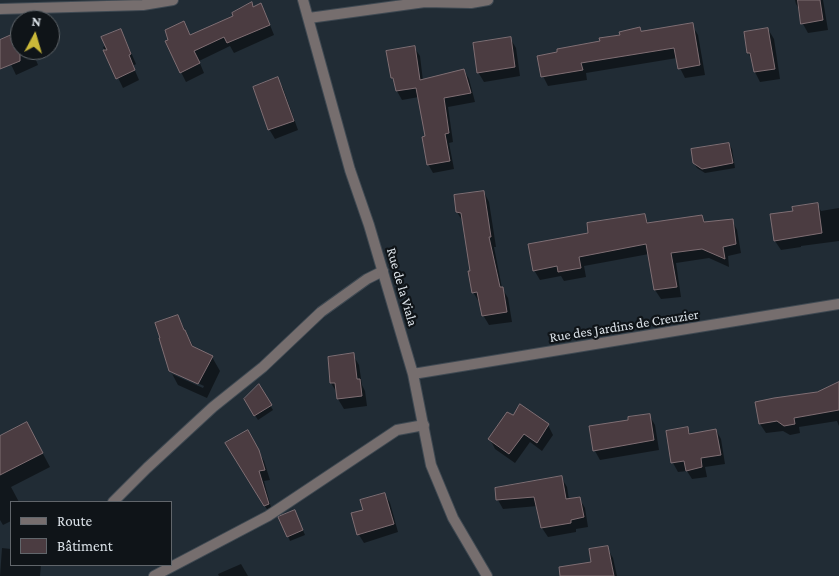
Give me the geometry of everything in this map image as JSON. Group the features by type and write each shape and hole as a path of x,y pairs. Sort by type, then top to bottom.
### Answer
{"street":[{"path":"0,9 143,5 173,0"},
{"name":"Rue de la Viala","path":"303,0 350,170 383,270 413,374 431,465 453,518 487,576"},
{"path":"309,18 425,2 471,3 488,0"},
{"path":"114,501 213,407 263,367 320,312 383,270"},
{"name":"Rue des Jardins de Creuzier","path":"413,374 839,304"},
{"path":"154,576 268,516 397,430 424,425"}],"building":[{"path":"798,0 820,0 823,20 801,24"},
{"path":"252,2 253,7 261,3 270,25 227,43 224,37 194,51 200,63 180,73 165,41 168,40 165,30 184,21 190,35 233,16 232,13"},
{"path":"693,23 700,65 678,69 674,48 581,63 583,70 541,77 537,56 557,52 557,49 600,41 599,38 620,35 619,32 640,27 641,31"},
{"path":"768,28 775,69 754,72 750,53 747,53 744,32"},
{"path":"121,29 135,70 116,79 103,50 107,50 101,37"},
{"path":"10,36 10,60 20,61 0,69 0,40"},
{"path":"511,37 515,67 477,73 473,43"},
{"path":"415,46 420,80 464,69 471,93 444,98 449,133 445,134 450,161 427,165 422,137 425,136 416,88 396,91 393,78 391,78 386,51"},
{"path":"278,77 294,121 268,130 253,87"},
{"path":"729,143 733,163 702,169 693,163 691,149"},
{"path":"484,191 491,237 489,237 500,287 503,287 507,312 482,316 477,292 472,293 461,213 456,212 454,195"},
{"path":"818,203 822,233 774,241 770,214 793,211 792,207"},
{"path":"645,214 647,223 702,215 704,222 733,219 736,244 723,247 725,259 702,249 671,253 677,287 654,290 646,244 579,257 581,268 558,272 557,266 533,271 528,244 588,233 587,223"},
{"path":"178,315 192,346 213,356 198,384 169,371 159,338 155,323"},
{"path":"354,353 357,379 360,379 362,396 337,399 335,383 330,383 328,357"},
{"path":"839,382 839,410 794,418 795,424 784,426 777,421 759,424 755,402 817,392"},
{"path":"259,384 272,405 254,416 244,399"},
{"path":"520,404 549,424 537,443 524,434 509,454 488,439 507,412 513,415"},
{"path":"650,414 654,440 593,451 589,426 628,420 628,417"},
{"path":"27,422 43,453 0,475 0,436"},
{"path":"688,427 689,434 716,429 721,455 701,458 702,467 686,471 684,461 671,463 666,431"},
{"path":"248,430 259,450 265,470 259,471 269,504 264,506 225,443"},
{"path":"562,476 566,499 580,497 584,517 571,520 571,523 541,528 534,497 496,500 495,488"},
{"path":"385,493 394,524 357,535 351,513 363,510 360,500"},
{"path":"295,510 303,530 287,537 278,517"},
{"path":"608,546 614,576 560,576 559,567 591,562 589,549"}]}
